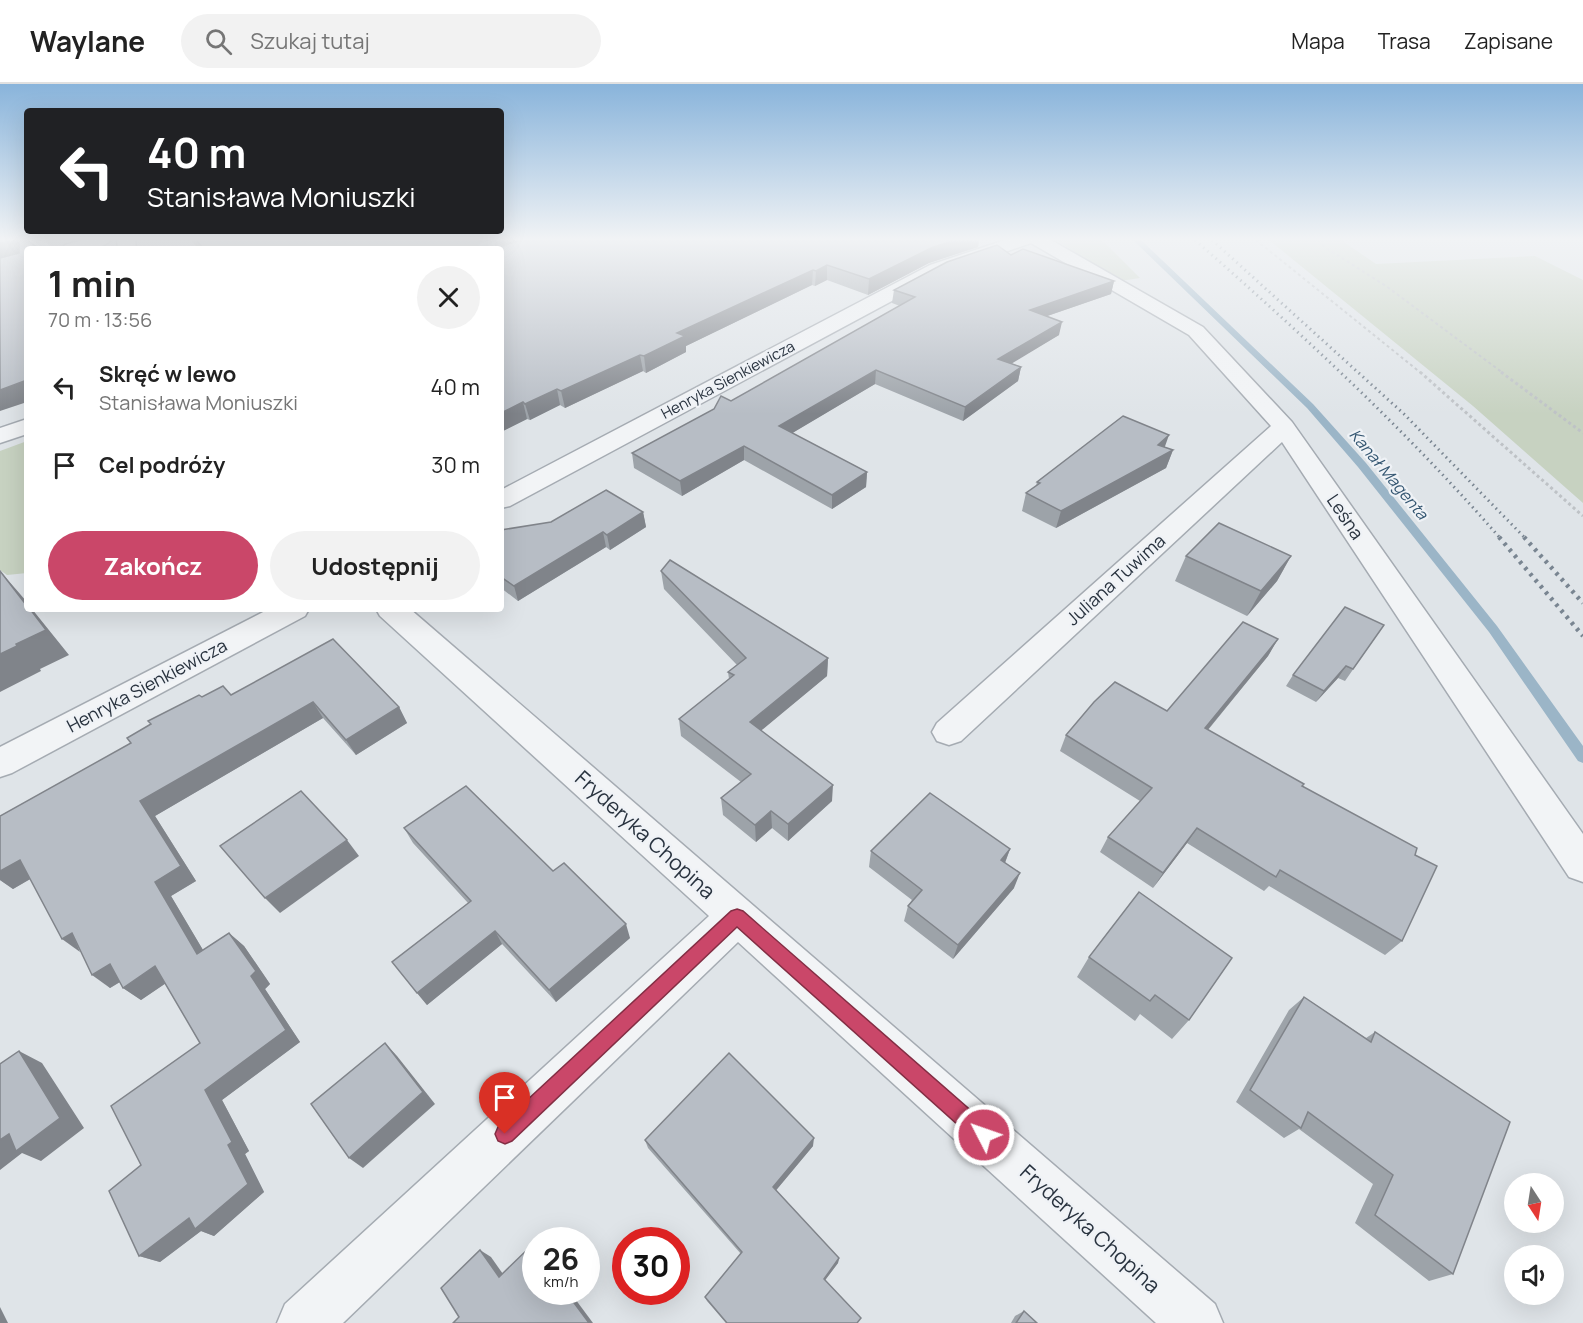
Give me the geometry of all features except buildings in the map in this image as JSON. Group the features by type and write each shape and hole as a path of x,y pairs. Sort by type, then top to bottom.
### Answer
{"street":[{"name":"Henryka Sienkiewicza","path":"504,498 883,298"},
{"name":"Leśna","path":"1137,298 1196,332 1284,427 1583,865"},
{"path":"0,436 24,427"},
{"name":"Juliana Tuwima","path":"949,732 1284,427"},
{"name":"Henryka Sienkiewicza","path":"0,763 288,612"},
{"name":"Fryderyka Chopina","path":"394,612 1196,1323"},
{"path":"304,1323 737,916"}],"path":[{"path":"1329,298 1400,354 1583,516"},
{"path":"1402,298 1583,433"}],"green space":[{"path":"1340,298 1583,298 1583,503 1473,406"},
{"path":"24,442 24,573 7,575 0,570 0,451"}],"waterway":[{"name":"Kanał Magenta","path":"1197,298 1310,406 1362,465 1493,629 1583,757"}],"railway":[{"path":"1260,298 1428,459 1500,538"},
{"path":"1276,298 1404,414 1525,538"},
{"path":"1499,537 1583,636"},
{"path":"1524,537 1583,603"}],"route":[{"path":"505,1134 737,916 984,1135"}]}
